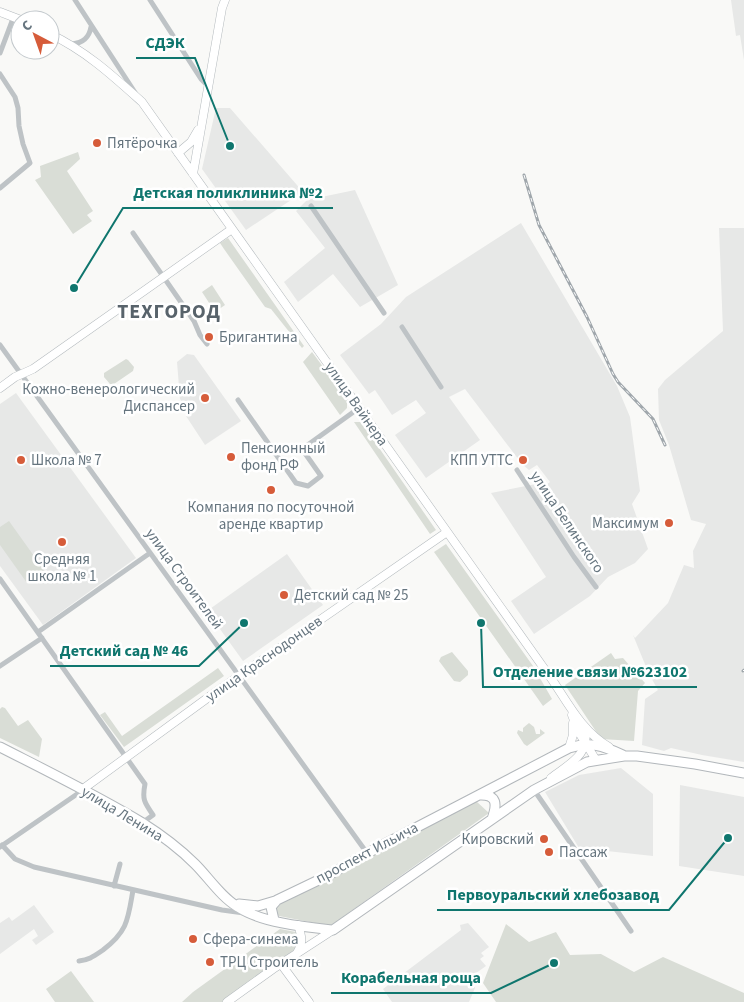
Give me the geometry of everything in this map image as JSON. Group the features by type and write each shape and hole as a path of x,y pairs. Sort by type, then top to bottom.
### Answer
{"main road":[{"path":"193,174 222,8 225,0"},
{"name":"улица Вайнера","path":"60,39 72,44 96,61 142,102 583,726 597,740 624,756"},
{"path":"178,153 191,142 201,126"},
{"path":"0,388 15,377 33,370 232,229"},
{"name":"улица Краснодонцев","path":"83,789 239,676 446,532"},
{"path":"569,748 573,736 571,709"},
{"name":"улица Вайнера","path":"571,709 578,730 596,760"},
{"path":"227,1002 537,788 580,756 586,744 586,734 583,726"},
{"name":"проспект Ильича","path":"277,900 327,876 367,853 569,748 586,744 602,746 624,756"},
{"name":"улица Ленина","path":"0,748 83,789 142,822 182,852 238,908 251,914 298,926 333,930"},
{"path":"537,788 587,762 624,756 695,764 744,773"},
{"path":"478,795 491,797 495,801 496,808 492,819"},
{"path":"229,900 245,905 263,906 277,900"},
{"path":"274,920 270,907 277,900"},
{"path":"297,953 301,946 302,936 298,926"},
{"path":"281,964 309,1002"}],"street":[{"name":"улица Вайнера","path":"75,0 142,102"},
{"path":"150,0 201,80 208,86"},
{"path":"72,44 80,44 85,40 90,34 91,26"},
{"path":"0,53 10,34"},
{"path":"0,74 15,97 23,144 30,163 0,188"},
{"path":"311,206 384,313"},
{"path":"133,233 194,321 200,335 207,344"},
{"path":"402,327 441,387"},
{"name":"улица Строителей","path":"0,344 367,853"},
{"path":"238,400 296,483 308,486 321,476 302,449 359,408"},
{"name":"улица Белинского","path":"517,470 596,587"},
{"path":"38,632 150,553"},
{"path":"0,579 145,784 142,796 153,815 142,822"},
{"path":"0,666 12,660 42,638"},
{"path":"537,788 632,931"},
{"path":"1,846 83,789"},
{"name":"улица Ленина","path":"1,846 15,859 34,867 222,910 251,914"},
{"path":"114,886 120,864"},
{"path":"79,962 90,960 110,945 124,929 134,890"}],"shaded area":[{"path":"731,0 744,0 744,60 740,35 736,36"},
{"path":"216,108 230,108 303,192 246,230 202,169"},
{"path":"78,152 80,159 67,171 93,211 87,215 92,221 73,234 35,180 41,177 40,166"},
{"path":"355,190 398,285 360,307 333,274 298,302 284,282 325,248 296,211 307,200"},
{"path":"521,223 617,386 630,417 640,491 632,504 648,549 635,563 608,577 590,596 534,634 511,601 546,577 491,493 536,484 542,488 550,482 537,465 529,470 522,464 465,389 449,397 480,440 426,478 395,435 426,413 416,400 392,415 375,390 369,394 340,355 381,324 406,297"},
{"path":"719,228 744,228 744,762 671,748 664,751 642,745 645,699 658,690 649,674 633,635 635,638 668,603 684,565 694,568 693,551 706,524 691,520 669,445 659,420 658,389 665,380 723,331"},
{"path":"228,238 304,346 302,348 271,309 265,307 224,249 220,243"},
{"path":"212,285 225,305 215,312 202,292"},
{"path":"312,352 347,399 347,408 340,415 303,362"},
{"path":"187,354 194,355 241,421 205,445 186,416 190,413 180,399 177,362"},
{"path":"126,359 134,367 133,371 114,384 110,384 104,377 104,373"},
{"name":"Средняя школа № 1","path":"16,393 136,558 43,625 0,566 0,404"},
{"path":"354,422 361,422 436,530 430,534"},
{"path":"9,521 44,570 27,583 0,545 0,527"},
{"path":"446,544 533,666 552,699 543,706 434,552"},
{"path":"287,554 323,605 243,661 207,611"},
{"path":"452,652 468,671 468,675 460,682 454,681 439,661 441,657"},
{"path":"611,653 615,659 623,658 645,683 638,691 634,741 601,739 565,685"},
{"path":"218,668 224,676 124,747 100,715 105,712 122,736"},
{"path":"2,707 5,708 18,726 28,720 42,739 39,757 0,738 0,709"},
{"path":"529,723 534,727 536,734 540,734 540,729 545,733 527,746 517,733 518,730 523,732 523,728"},
{"path":"621,768 653,794 653,856 579,848 545,792 579,775"},
{"path":"680,785 744,797 744,876 679,866"},
{"path":"476,801 489,813 330,926 279,916 276,913 276,906"},
{"path":"34,905 54,932 36,945 32,940 38,936 34,929 0,954 0,923 9,917 12,921"},
{"path":"468,923 489,947 481,953 484,956 480,959 486,966 472,976 477,982 473,985 475,988 469,1002 392,1002 383,989 461,930 460,925"},
{"path":"506,924 529,942 556,932 570,955 601,954 634,972 663,957 744,993 744,1002 496,1002 483,983"},
{"path":"280,929 296,932 300,937 295,951 224,1002 182,1002 193,992"},
{"path":"71,971 94,1002 55,1002 46,989"}],"railway":[{"path":"524,175 539,225 587,317 613,374 618,382 653,419 665,445"}],"place":[{"name":"Пятёрочка","path":"97,143"},
{"name":"СДЭК","path":"230,146"},
{"name":"Детская поликлиника №2","path":"74,288"},
{"name":"Бригантина","path":"209,337"},
{"name":"Кожно-венерологический Диспансер","path":"205,398"},
{"name":"Пенсионный фонд РФ","path":"231,457"},
{"name":"Школа № 7","path":"21,460"},
{"name":"КПП УТТС","path":"523,460"},
{"name":"Компания по посуточной аренде квартир","path":"271,490"},
{"name":"Максимум","path":"669,523"},
{"name":"Средняя школа № 1","path":"62,542"},
{"name":"Детский сад № 25","path":"284,595"},
{"name":"Детский сад № 46","path":"244,623"},
{"name":"Отделение связи №623102","path":"481,623"},
{"name":"Первоуральский хлебозавод","path":"728,838"},
{"name":"Кировский","path":"544,839"},
{"name":"Пассаж","path":"549,852"},
{"name":"Сфера-синема","path":"193,939"},
{"name":"ТРЦ Строитель","path":"210,962"},
{"name":"Корабельная роща","path":"554,963"}],"district":[{"name":"ТЕХГОРОД","path":"169,312"}]}
